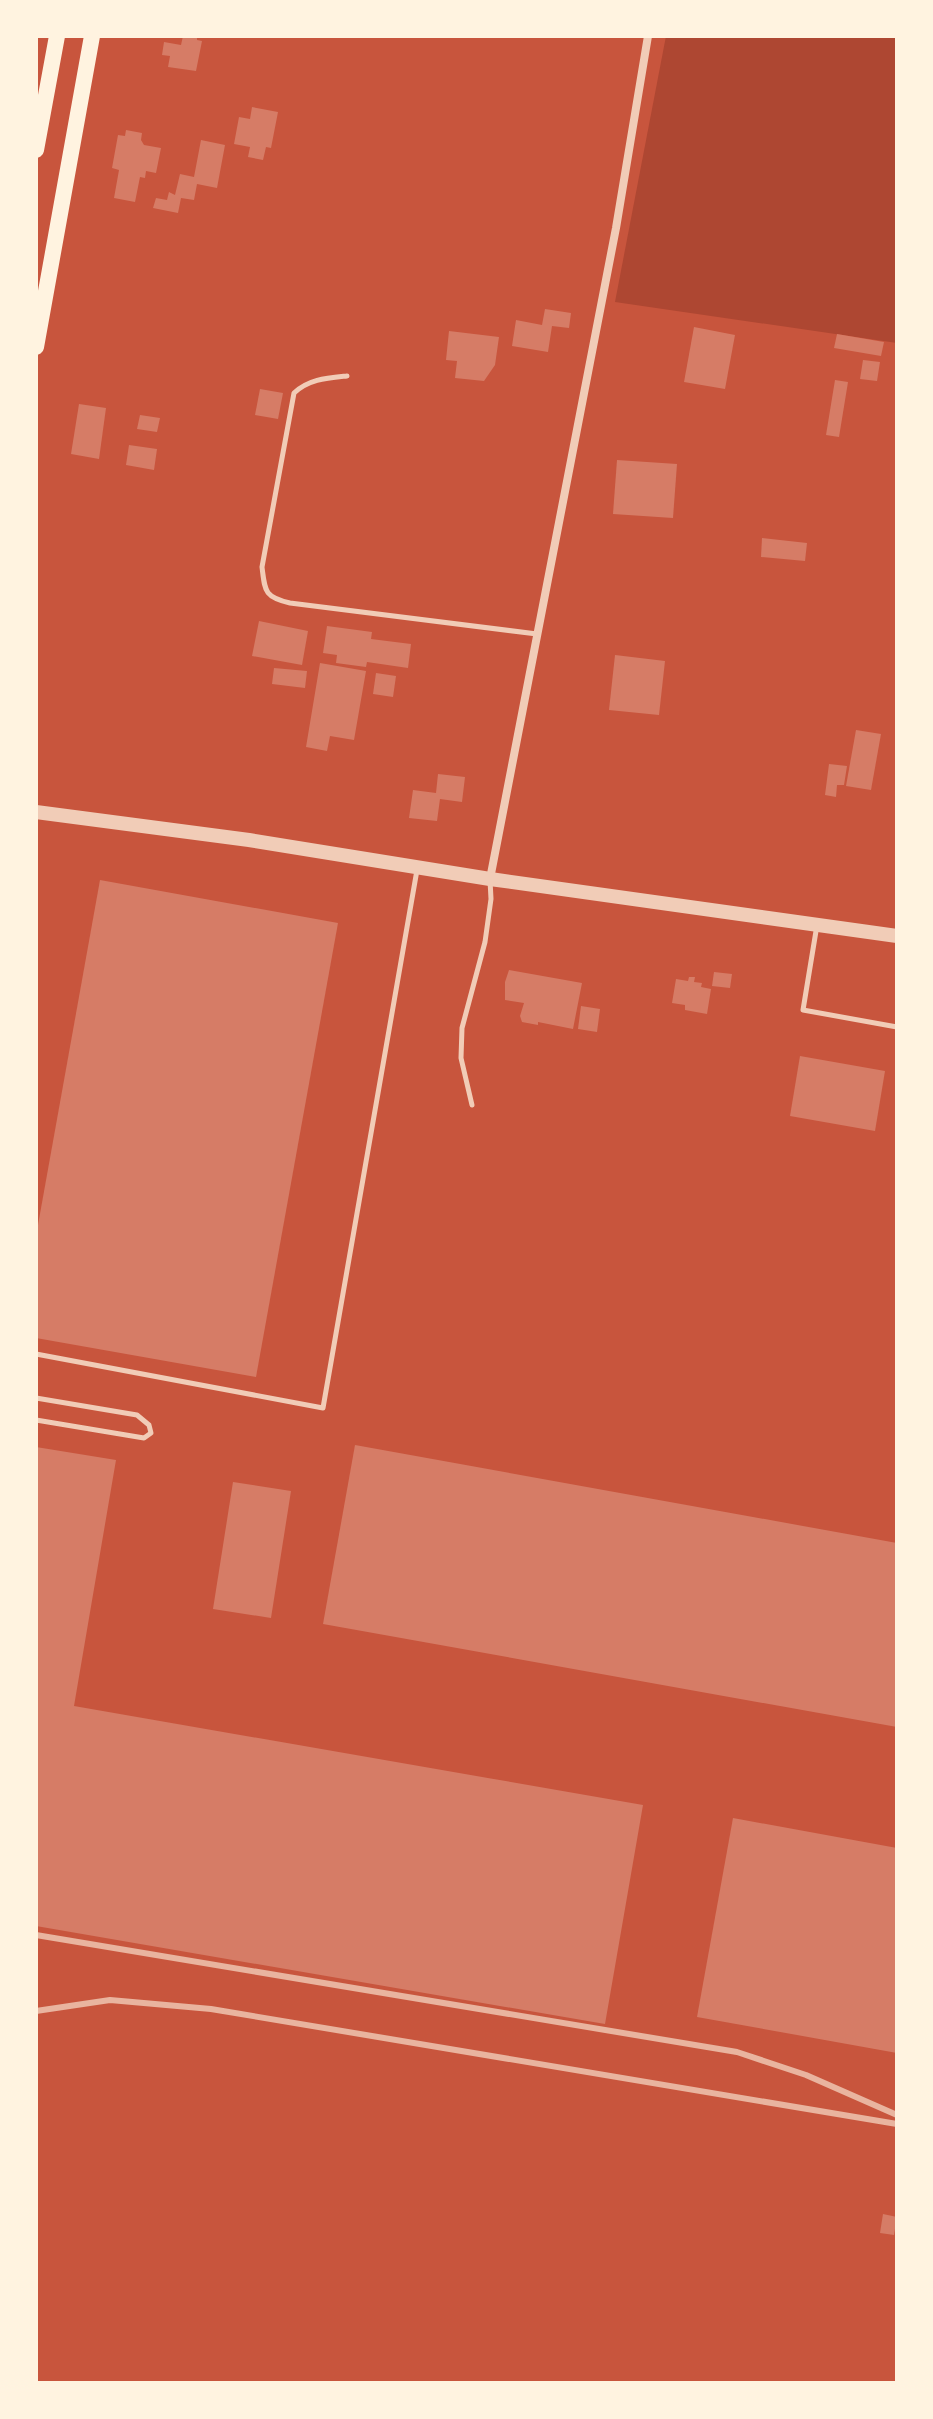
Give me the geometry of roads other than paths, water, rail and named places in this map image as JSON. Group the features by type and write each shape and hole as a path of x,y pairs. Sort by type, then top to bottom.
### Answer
{"main road":[{"path":"36,150 57,36"},
{"path":"36,347 92,36"}],"street":[{"path":"490,879 616,228 648,36"},
{"path":"36,812 249,840 490,879 897,936"}],"lane":[{"path":"347,376 316,380 294,393 262,567 266,592 272,598 290,603 537,634"},
{"path":"36,1354 323,1408 417,867"},
{"path":"472,1105 461,1058 462,1028 485,942 491,899 490,879"},
{"path":"817,924 803,1010 897,1027"},
{"path":"36,1398 137,1415 149,1425 151,1433 144,1438 36,1420"}],"railway":[{"path":"36,1935 737,2052 806,2075 897,2115"},
{"path":"36,2011 110,2000 211,2009 897,2124"}]}
